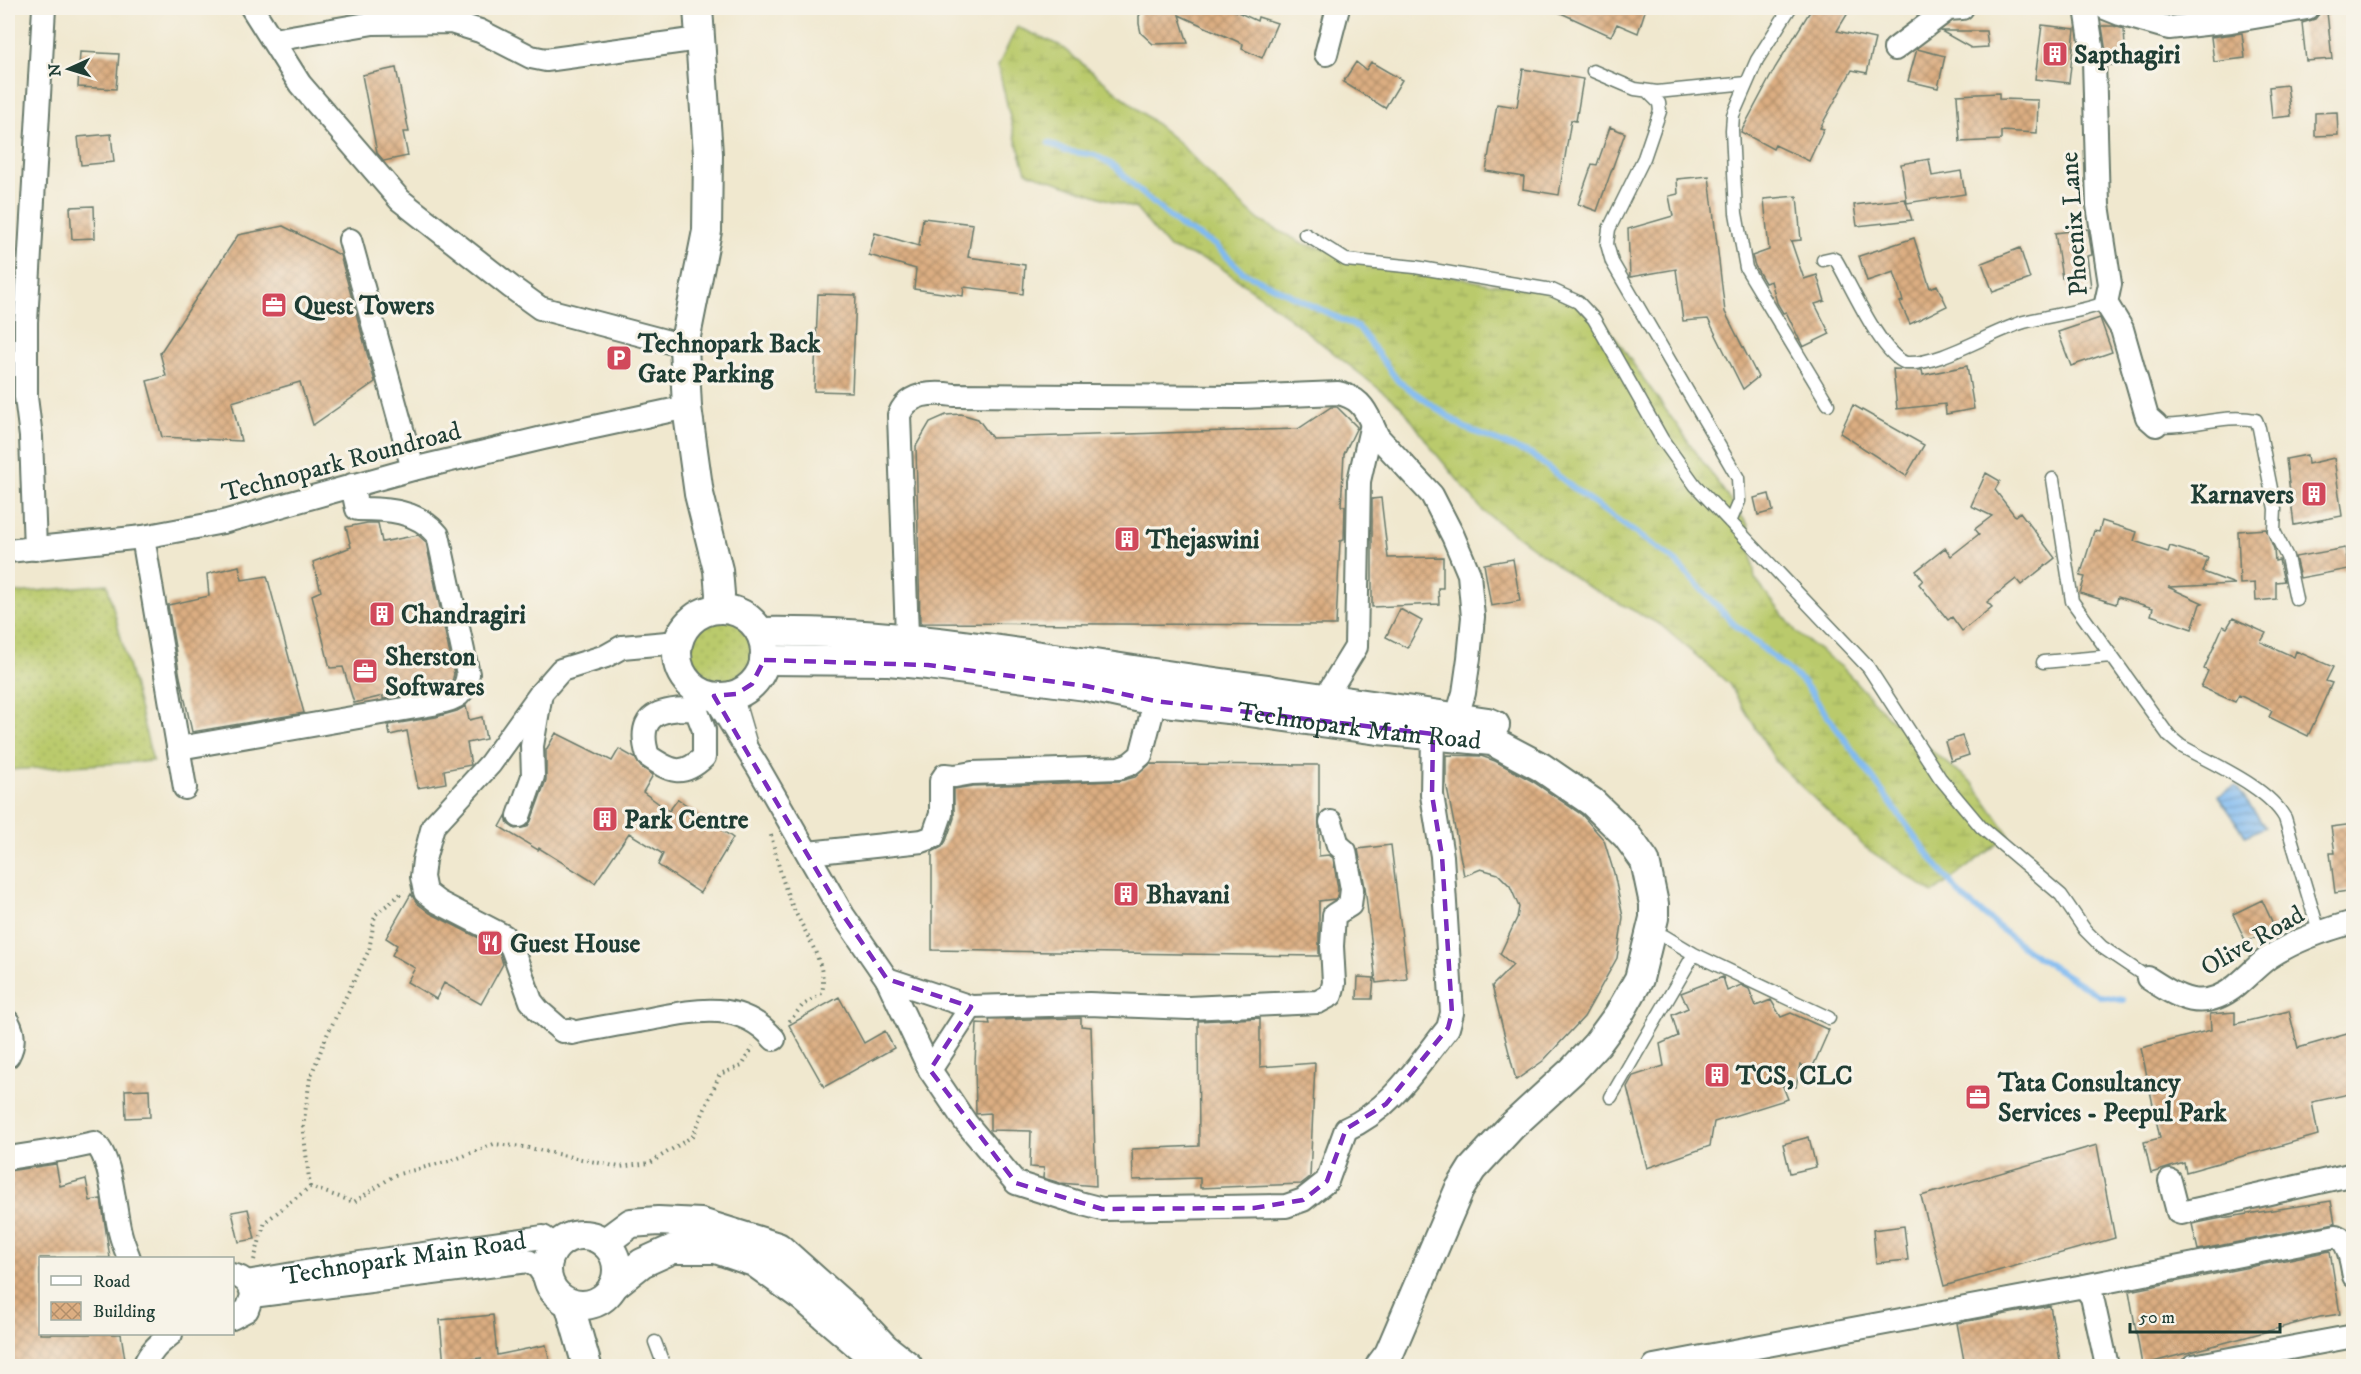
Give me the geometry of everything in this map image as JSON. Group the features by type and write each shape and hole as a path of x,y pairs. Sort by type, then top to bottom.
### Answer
{"street":[{"path":"35,549 31,436 26,397 26,322 44,8"},
{"path":"252,8 300,84 400,200 511,287 540,308 684,346"},
{"path":"698,8 708,154 707,231 684,346 687,407 699,494 718,570 719,608"},
{"path":"1326,54 1338,8"},
{"path":"1895,49 1948,9 1962,8"},
{"name":"Phoenix Lane","path":"2086,8 2094,60 2098,205 2110,284 2106,303 2122,328 2146,417 2156,425"},
{"path":"2105,8 2169,28 2231,21 2307,8"},
{"path":"273,40 373,23 441,21 480,31 531,57 546,60 699,39"},
{"path":"350,240 413,469"},
{"path":"888,636 907,634 899,415 903,405 915,398 929,393 1208,397 1338,393 1350,395 1360,402 1378,437 1432,495 1469,574 1473,617 1469,666 1457,716"},
{"name":"Technopark Roundroad","path":"8,551 144,537 268,511 413,469 554,435 687,407"},
{"path":"1326,696 1356,647 1359,480 1372,424"},
{"path":"179,748 433,704 459,697 466,686 468,674 438,535 431,526 412,515 388,509 357,509 352,485"},
{"path":"144,537 185,788"},
{"path":"712,698 752,684 758,677 764,660 763,640 758,628 740,612 719,608 698,615 688,622 678,642 676,657 681,672 690,684 712,698 759,769 843,915 887,979 930,1070 986,1148 1016,1183 1102,1209 1265,1207 1286,1206 1303,1200 1328,1181 1346,1129 1362,1122 1386,1104 1448,1028 1452,1013 1442,856 1432,795 1433,734"},
{"name":"Technopark Main Road","path":"759,632 888,636 1012,651 1488,722"},
{"path":"678,642 622,647 606,656 561,670 541,693 490,764 433,826 423,860 422,877 425,892 438,902 504,936 512,948 531,1000 539,1011 562,1031 569,1030 572,1033 700,1010 730,1012 753,1020 774,1039"},
{"name":"Technopark Main Road","path":"764,660 918,664 1086,686 1155,701 1378,730 1492,741 1541,767 1592,802 1628,836 1645,861 1654,903 1654,918 1639,980 1619,1014 1597,1044 1573,1070 1511,1127 1472,1169 1389,1354 1380,1366"},
{"name":"Technopark Main Road","path":"1248,687 1326,696 1488,722 1541,747 1602,792 1642,834 1663,870 1666,908 1664,936 1631,1019 1604,1056 1482,1173 1451,1230 1422,1299 1403,1355 1396,1366"},
{"path":"519,816 533,776 532,746 541,693"},
{"path":"808,853 922,841 933,837 941,814 940,781 945,775 1094,770 1119,768 1130,764 1141,755 1155,701"},
{"path":"887,979 971,1007 1089,1004 1189,1008 1318,1002 1331,995 1334,983 1332,946 1334,915 1350,905 1352,889 1345,851 1338,845 1331,822"},
{"name":"Olive Road","path":"2148,978 2191,1002 2213,998 2226,993 2269,958 2319,932 2354,922"},
{"path":"930,1070 971,1007"},
{"path":"8,1022 13,1034 13,1042 8,1056"},
{"path":"8,1158 94,1143 100,1147 112,1188 120,1231 129,1257"},
{"path":"2170,1181 2178,1212 2181,1213 2354,1174"},
{"path":"604,1244 631,1223 658,1221 701,1222 778,1247 851,1312 885,1348 908,1366"},
{"path":"570,1297 609,1293 613,1286 616,1277 615,1258 604,1244 594,1238 583,1235 562,1242 554,1250 548,1267 570,1297 604,1366"},
{"path":"1654,1366 2084,1286 2336,1236 2341,1238 2346,1245 2354,1276"},
{"name":"Technopark Main Road","path":"244,1284 346,1265 543,1237 549,1241 554,1250"},
{"path":"613,1286 642,1263 673,1249 716,1249 753,1262 782,1282 883,1366"},
{"path":"234,1317 247,1310 244,1284 528,1261 538,1267 570,1297 586,1366"},
{"path":"2084,1286 2092,1297 2107,1366"},
{"path":"144,1366 148,1356 157,1345 170,1335"},
{"path":"2193,1366 2354,1336"}],"lane":[{"path":"1790,8 1757,60 1733,115 1736,213 1746,268 1828,404"},
{"path":"1593,71 1635,89 1657,92 1747,83"},
{"path":"1647,91 1659,103 1660,111 1644,158 1609,229 1607,244 1612,262 1738,478 1738,501 1730,522"},
{"path":"1305,234 1346,260 1415,267 1508,281 1552,290 1578,302 1594,319 1662,439 1695,485 1868,667 1940,778 1981,827 2061,895 2085,930 2102,947 2148,978"},
{"path":"1823,260 1832,258 1836,261 1863,312 1896,357 1906,363 1933,358 2024,322 2067,315 2106,303"},
{"path":"2156,425 2200,423 2223,419 2256,420 2275,509 2274,531 2287,557 2296,599"},
{"path":"2054,479 2072,601 2169,736 2181,746 2264,794 2279,807 2285,818 2319,932"},
{"path":"2043,662 2111,656"},
{"path":"1664,936 1694,954 1829,1018"},
{"path":"1611,1097 1694,954"},
{"path":"655,1342 664,1366"}],"path":[{"path":"309,1186 354,1202 396,1175 453,1160 494,1144 619,1167 650,1163 693,1136 720,1074 742,1066 751,1048 774,1039 802,1006 822,993 824,985 820,963 789,898 770,830"},
{"path":"309,1186 303,1128 310,1078 327,1035 369,950 375,915 422,877"},
{"path":"244,1284 265,1222 309,1186"}],"highlighted area":[{"path":"764,660 928,665 1086,686 1155,701 1433,734 1432,795 1442,856 1452,1013 1448,1028 1386,1104 1346,1129 1327,1181 1303,1200 1254,1208 1102,1209 1016,1183 930,1070 971,1007 887,979 843,915 714,696 736,694 752,684"}],"green space":[{"path":"1017,27 1059,45 1178,142 1225,190 1260,221 1304,244 1489,284 1543,288 1596,309 1748,525 1755,579 1798,634 1843,668 1889,718 1973,783 2009,835 1933,893 1866,848 1777,763 1729,684 1661,625 1585,585 1484,512 1433,450 1402,407 1269,302 1214,263 1169,248 1136,209 1026,172 1013,130 998,66"},
{"path":"107,584 153,761 8,770 8,594"},
{"path":"715,617 729,617 742,623 751,632 757,645 755,665 747,677 729,687 715,687 702,681 693,672 687,659 687,645 693,632 702,623"}],"water":[{"path":"2236,786 2265,827 2246,836 2218,796"}],"building":[{"path":"1144,8 1229,8 1257,21 1258,17 1277,23 1262,58 1242,49 1243,44 1179,15 1188,43 1153,44 1141,33 1139,16"},
{"path":"1550,8 1646,8 1638,33 1617,24 1611,36"},
{"path":"1812,8 1851,8 1837,31 1875,39 1867,73 1852,70 1820,128 1824,129 1809,161 1775,145 1773,149 1741,132 1775,68"},
{"path":"2327,12 2332,59 2306,61 2302,23 2315,19 2320,13"},
{"name":"Sapthagiri","path":"2042,25 2075,29 2069,83 2035,79"},
{"path":"2102,26 2124,29 2126,65 2108,65"},
{"path":"1941,31 1986,31 1988,47 1971,48"},
{"path":"2242,33 2245,58 2214,62 2211,37"},
{"path":"1917,49 1945,56 1938,88 1908,81"},
{"path":"80,52 119,54 116,89 78,87"},
{"path":"1356,62 1366,70 1371,62 1402,80 1385,108 1343,82"},
{"path":"396,68 409,132 403,132 408,156 384,161 377,153 362,75"},
{"path":"1523,69 1583,79 1576,121 1571,120 1559,195 1523,189 1524,177 1486,171 1497,104 1517,107"},
{"path":"2287,85 2291,116 2272,118 2269,87"},
{"path":"1999,93 1999,99 2038,100 2037,133 2001,131 2001,140 1960,142 1957,95"},
{"path":"2337,112 2338,135 2315,136 2315,113"},
{"path":"1610,127 1625,133 1597,211 1578,204 1592,164 1597,165"},
{"path":"111,134 114,162 81,165 78,137"},
{"path":"1929,159 1932,176 1961,171 1965,194 1907,203 1901,164"},
{"path":"1709,176 1725,312 1758,377 1743,389 1708,319 1683,321 1676,269 1630,277 1628,229 1673,216 1669,196 1678,194 1677,179"},
{"path":"1797,196 1801,240 1791,241 1804,279 1817,275 1825,301 1815,304 1830,334 1803,347 1786,312 1783,313 1777,303 1771,281 1765,283 1752,256 1769,250 1764,199"},
{"path":"1905,199 1912,220 1857,226 1854,205"},
{"path":"94,206 95,238 72,239 70,207"},
{"path":"923,218 973,224 968,257 1025,265 1023,294 964,287 963,296 914,289 916,269 869,255 875,233 919,246"},
{"name":"Quest Towers","path":"283,226 340,255 375,382 313,425 300,382 232,402 241,441 162,437 147,381 166,376 160,353 238,235"},
{"path":"2088,229 2092,255 2087,256 2091,287 2068,290 2067,277 2062,278 2055,233"},
{"path":"1914,238 1930,288 1937,285 1947,306 1910,324 1900,302 1903,301 1894,272 1867,281 1859,256"},
{"path":"2020,248 2030,279 1993,292 1982,263"},
{"path":"818,294 856,295 852,392 814,391"},
{"path":"2100,318 2112,352 2071,366 2058,332"},
{"path":"1967,366 1974,409 1946,414 1945,404 1897,409 1893,369 1922,370 1923,375"},
{"path":"1853,405 1924,445 1906,476 1840,433"},
{"name":"Thejaswini","path":"1331,407 1337,407 1357,427 1344,454 1341,506 1345,506 1344,540 1340,541 1336,625 920,623 916,446 930,422 946,415 961,414 978,419 992,438 1298,429"},
{"name":"Karnavers","path":"2307,455 2308,464 2334,458 2342,516 2294,525 2286,459"},
{"path":"1986,473 2000,481 1995,490 2015,516 2020,512 2055,558 2021,585 2016,579 1987,602 1992,607 1962,631 1952,617 1948,620 1919,584 1923,580 1916,571 1945,548 1951,556 1979,534 1975,529 1992,516 1971,506"},
{"path":"1769,494 1773,511 1758,515 1754,498"},
{"path":"1381,498 1388,558 1443,557 1443,588 1438,588 1439,604 1372,607 1372,499"},
{"path":"2102,521 2137,532 2134,541 2168,552 2170,546 2208,558 2203,572 2235,584 2168,587 2203,603 2200,604 2192,629 2151,615 2153,608 2118,597 2116,604 2080,593 2085,577 2080,576 2094,531 2099,532"},
{"name":"Chandragiri","path":"378,523 382,542 418,535 426,542 454,674 452,682 447,686 430,691 383,699 383,696 354,703 343,667 330,668 312,595 321,591 313,562 351,547 346,527"},
{"path":"2266,529 2274,549 2275,561 2279,560 2284,581 2276,582 2276,599 2256,601 2255,583 2240,584 2238,531"},
{"path":"2345,548 2349,569 2300,578 2295,557"},
{"path":"1513,559 1520,601 1491,606 1484,564"},
{"path":"239,566 242,580 267,576 304,713 192,732 168,605 209,596 207,574"},
{"path":"1400,609 1422,621 1407,648 1386,637"},
{"path":"2233,618 2266,633 2261,642 2294,657 2296,651 2333,667 2326,681 2332,683 2308,736 2269,717 2272,711 2239,695 2235,702 2201,687 2208,671 2204,669 2223,626 2227,628"},
{"path":"466,706 469,720 482,717 486,739 467,743 471,765 444,770 446,783 418,788 407,731 390,735 388,725 436,717"},
{"name":"Park Centre","path":"556,733 612,761 619,749 635,758 641,767 653,775 643,792 669,811 678,799 733,838 700,893 658,865 663,854 629,833 595,883 500,827 506,816 508,824 515,829 527,827 531,821 546,780 546,750"},
{"path":"1962,736 1969,755 1951,761 1945,742"},
{"path":"1446,755 1481,756 1495,761 1532,781 1582,815 1604,840 1614,873 1623,917 1617,958 1584,1017 1543,1061 1516,1080 1492,986 1513,965 1500,954 1517,918 1519,907 1510,886 1498,874 1481,869 1464,876 1446,783"},
{"name":"Bhavani","path":"1150,764 1319,765 1319,856 1329,855 1333,858 1338,889 1335,899 1319,901 1319,956 932,950 932,852 942,847 946,841 954,818 954,789 973,786 1120,781 1135,777"},
{"path":"2354,824 2354,890 2335,893 2330,853 2335,853 2331,827"},
{"path":"1391,845 1407,979 1376,983 1365,887 1358,849"},
{"path":"411,894 417,903 430,913 481,939 480,941 500,954 503,964 481,1004 444,983 436,999 407,982 415,968 392,955 397,945 386,938"},
{"path":"2262,900 2275,928 2246,942 2233,914"},
{"path":"1358,977 1374,978 1372,999 1357,999"},
{"name":"TCS, CLC","path":"1723,977 1727,991 1741,985 1749,989 1756,1006 1771,1000 1781,1017 1791,1013 1829,1030 1811,1071 1800,1064 1796,1087 1782,1084 1788,1099 1714,1122 1710,1146 1647,1168 1627,1087 1633,1076 1664,1066 1660,1044 1678,1036 1672,1015 1688,1008 1681,993"},
{"path":"839,997 864,1043 885,1031 894,1048 824,1087 789,1025"},
{"path":"2289,1011 2298,1048 2354,1032 2354,1093 2312,1102 2318,1135 2186,1172 2184,1163 2151,1173 2144,1142 2160,1138 2141,1048 2211,1030 2210,1014 2235,1012 2235,1024"},
{"path":"1081,1018 1081,1026 1091,1027 1096,1186 1060,1183 1043,1178 1044,1168 1030,1167 1031,1131 990,1130 990,1113 976,1114 977,1023 990,1024 989,1020"},
{"path":"1260,1018 1260,1067 1315,1063 1310,1177 1301,1184 1200,1188 1200,1178 1133,1180 1132,1149 1199,1146 1198,1021"},
{"path":"149,1089 150,1117 126,1118 125,1090"},
{"path":"1809,1137 1816,1167 1790,1173 1783,1144"},
{"path":"2097,1145 2115,1238 1944,1286 1921,1196"},
{"path":"56,1164 60,1186 86,1179 90,1201 101,1199 110,1257 39,1257 39,1335 121,1335 126,1366 8,1366 8,1171"},
{"path":"2331,1201 2335,1223 2198,1250 2192,1224"},
{"path":"248,1209 255,1239 239,1242 232,1212"},
{"path":"1904,1226 1908,1260 1876,1263 1873,1230"},
{"path":"2330,1251 2340,1314 2320,1317 2142,1365 2129,1291"},
{"path":"2050,1306 2061,1366 1965,1366 1957,1323"},
{"path":"493,1315 497,1355 546,1345 551,1366 478,1366 477,1359 482,1358 471,1359 472,1366 444,1366 440,1320"}],"waterway":[{"path":"1049,143 1065,151 1095,155 1116,167 1135,187 1180,226 1215,245 1243,272 1359,328 1398,381 1465,428 1532,455 1589,500 1674,560 1734,624 1804,683 1910,830 1961,896 2028,951 2100,996 2123,1000"}],"place":[{"name":"Sapthagiri","path":"2055,54"},
{"name":"Quest Towers","path":"274,305"},
{"name":"Technopark Back Gate Parking","path":"619,358"},
{"name":"Karnavers","path":"2314,494"},
{"name":"Thejaswini","path":"1127,539"},
{"name":"Chandragiri","path":"382,614"},
{"name":"Sherston Softwares","path":"365,671"},
{"name":"Park Centre","path":"605,819"},
{"name":"Bhavani","path":"1126,894"},
{"name":"Guest House","path":"490,943"},
{"name":"TCS, CLC","path":"1717,1075"},
{"name":"Tata Consultancy Services - Peepul Park","path":"1978,1097"}]}
